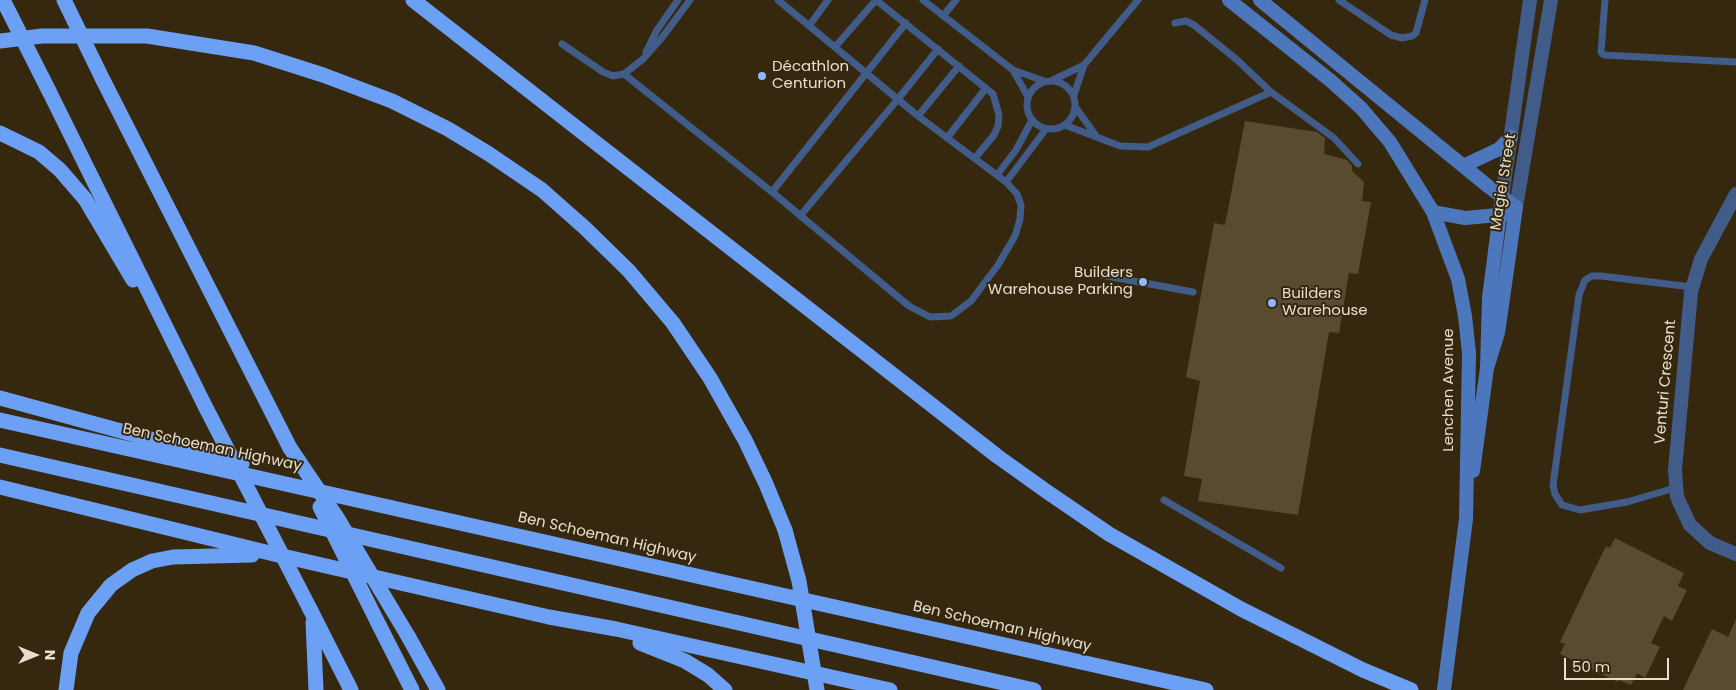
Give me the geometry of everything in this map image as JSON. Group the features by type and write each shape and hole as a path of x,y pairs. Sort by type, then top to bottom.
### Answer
{"highway":[{"path":"3,0 180,358 351,690"},
{"path":"64,0 412,690"},
{"path":"413,0 990,450 1046,491 1109,534 1241,610 1363,670 1411,690"},
{"path":"0,41 42,36 147,36 254,53 323,75 392,101 448,129 542,190 629,271 673,323 710,378 745,440 766,484 784,530 799,581 817,690"},
{"path":"0,133 39,152 85,199 180,358"},
{"path":"0,398 163,441 354,498"},
{"name":"Ben Schoeman Highway","path":"0,420 1206,690"},
{"path":"290,448 333,512 408,636 438,690"},
{"path":"0,455 1034,690"},
{"path":"0,487 278,555 549,617 626,631 890,690"},
{"path":"66,690 71,653 88,614 111,586 132,570 152,561 173,557 278,555"},
{"path":"311,611 316,690"},
{"path":"549,617 657,648 708,675 725,690"}],"main road":[{"name":"Lenchen Avenue","path":"1229,0 1330,81 1360,108 1390,142 1433,212 1458,279 1469,353 1466,519 1444,690"},
{"path":"1260,0 1516,210 1500,216 1465,218 1433,212"},
{"path":"1463,166 1498,149 1511,137"},
{"name":"Magiel Street","path":"1466,519 1487,368 1489,298 1502,197"},
{"name":"Magiel Street","path":"1487,368 1498,333 1516,210"}],"street":[{"name":"Magiel Street","path":"1502,197 1530,0"},
{"name":"Magiel Street","path":"1516,210 1551,0"},
{"name":"Venturi Crescent","path":"1736,194 1710,237 1700,259 1692,287 1675,488 1680,507 1690,525 1710,543 1736,554"}],"lane":[{"path":"643,59 656,30 678,0"},
{"path":"562,44 602,72 613,76 624,74 643,59 690,0"},
{"path":"809,26 828,0"},
{"path":"835,47 876,0 906,23 986,88 997,102 998,126 994,135 975,158"},
{"path":"923,0 1013,70 1067,86 1074,95"},
{"path":"943,16 956,0"},
{"path":"1096,137 1076,108 1074,95 1084,65 1138,0"},
{"path":"1339,0 1392,35 1408,38 1416,33 1419,27 1425,0"},
{"path":"1605,0 1601,52 1604,55 1736,62"},
{"path":"624,74 772,192 909,306 930,317 945,318 971,301 998,265 1015,236 1020,219 1020,205 1017,194 998,175 918,116 809,26 782,1"},
{"path":"1175,23 1186,21 1194,25 1236,59 1271,92 1334,138 1358,164"},
{"path":"772,192 906,23"},
{"path":"800,216 938,49"},
{"path":"1076,108 1073,116 1065,125 1054,129 1046,129 1032,120 1027,105 1028,97 1032,90 1048,80 1084,65"},
{"path":"918,116 959,66"},
{"path":"1013,70 1028,97"},
{"path":"948,138 986,88"},
{"path":"1065,125 1120,146 1148,147 1271,92"},
{"path":"998,175 1016,150 1032,120"},
{"path":"1006,182 1046,129"},
{"path":"1096,274 1193,292"},
{"path":"1675,488 1627,502 1580,510 1562,505 1555,494 1554,485 1579,295 1585,280 1592,276 1601,276 1692,287"},
{"path":"1164,500 1281,568"}],"building":[{"name":"Builders Warehouse","path":"1245,121 1317,132 1325,138 1324,154 1347,160 1352,166 1352,171 1364,182 1362,201 1371,202 1358,274 1349,273 1339,333 1329,332 1298,515 1198,501 1202,479 1184,476 1200,381 1186,377 1214,223 1225,225"},
{"path":"1615,538 1684,573 1678,586 1687,590 1672,621 1664,616 1651,643 1660,647 1645,678 1637,673 1631,685 1619,680 1618,682 1560,654 1565,644 1560,642 1587,585 1606,546 1610,548"},
{"path":"1736,619 1736,690 1683,690 1712,629 1728,637"}],"place":[{"name":"Décathlon Centurion","path":"762,76"},
{"name":"Builders Warehouse Parking","path":"1143,282"},
{"name":"Builders Warehouse","path":"1272,303"}]}
